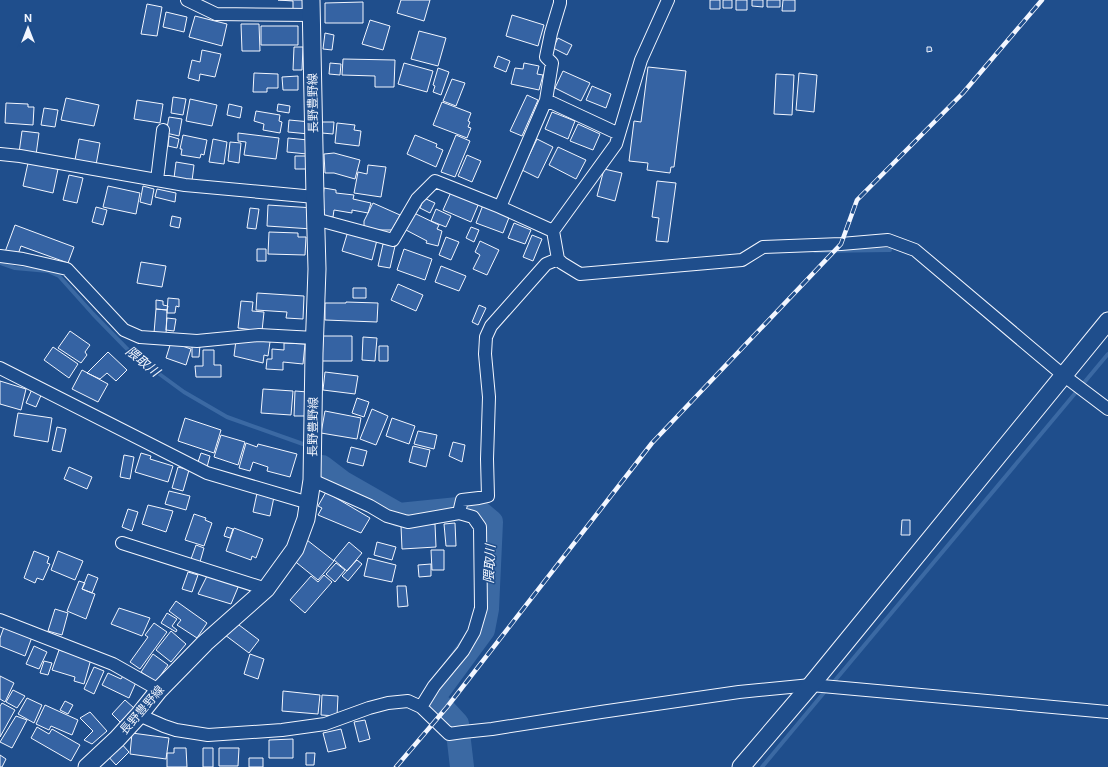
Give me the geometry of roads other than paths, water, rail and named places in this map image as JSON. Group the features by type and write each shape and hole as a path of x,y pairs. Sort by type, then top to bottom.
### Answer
{"main road":[{"name":"長野豊野線","path":"87,767 117,739 159,690 206,643 266,589 295,550 306,519 312,480 317,269 311,7"},
{"path":"741,767 811,685 1108,321"}],"street":[{"path":"187,0 216,14 311,7"},
{"path":"500,207 546,100 552,63 546,57 560,0"},
{"path":"668,0 641,60 616,144 553,231 558,259 562,263 580,274 742,260 763,247 841,244 888,240 915,250 1063,375 1108,409"},
{"path":"546,100 619,134"},
{"path":"157,180 163,130"},
{"path":"0,154 20,156 185,185 315,197"},
{"path":"315,220 392,240 417,199 435,181 500,207 553,231"},
{"path":"0,256 23,259 67,269 124,330 140,337 197,341 259,335 315,338"},
{"path":"460,509 462,500 488,496 487,459 489,397 485,354 486,337 491,326 546,264 558,259"},
{"path":"0,368 207,473 309,503"},
{"path":"312,480 370,506 387,516 408,522 460,509 474,517 480,528 480,608 474,632 463,651 434,686 421,707"},
{"path":"122,543 266,589"},
{"path":"0,620 113,664 159,690"},
{"path":"139,715 176,730 208,735 282,730 325,724 369,708 408,701 421,707 449,734 492,729 739,692 811,685 1108,712"}],"waterway":[{"path":"815,251 890,250"},
{"name":"隈取川","path":"0,263 15,268 48,271 59,276 132,354 184,392 227,417 303,444"},
{"path":"832,684 1108,354"},
{"name":"隈取川","path":"322,467 343,483 399,515 468,508 478,511 491,522 487,609 483,630 433,698 457,724 462,767"},
{"path":"762,767 827,689"}],"railway":[{"path":"396,767 447,707 652,443 841,244 857,200 963,93 1042,0"}]}
